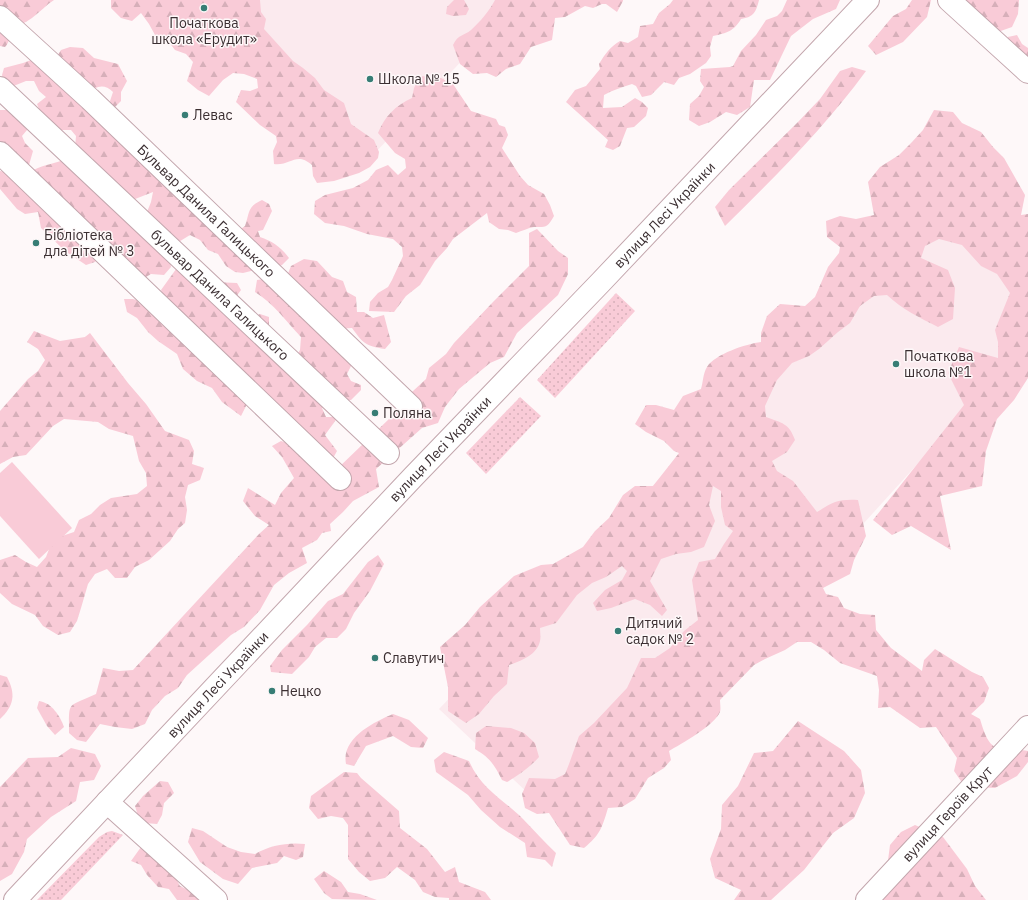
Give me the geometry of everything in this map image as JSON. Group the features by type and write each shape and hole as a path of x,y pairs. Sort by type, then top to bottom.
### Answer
{"street":[{"name":"вулиця Лесі Українки","path":"15,900 413,477 600,283 868,0"},
{"path":"949,0 1028,72"},
{"name":"Бульвар Данила Галицького","path":"0,16 90,99 411,407"},
{"name":"бульвар Данила Галицького","path":"0,88 388,453"},
{"path":"0,153 340,479"},
{"name":"вулиця Героїв Крут","path":"867,900 1028,727"},
{"path":"107,802 216,900"}],"shaded area":[{"name":"Школа № 15","path":"190,0 519,0 374,154"},
{"name":"Початкова школа №1","path":"937,196 1028,281 1028,342 835,555 723,429"},
{"name":"Дитячий садок № 2","path":"687,450 796,553 549,813 439,709"}],"green space":[{"path":"0,0 54,0 32,18 19,26 12,33 5,47 0,46"},
{"path":"111,0 260,0 261,12 266,19 264,29 293,61 315,78 324,90 344,103 351,124 374,140 379,152 378,158 370,167 359,173 334,181 317,183 313,176 312,165 302,159 274,164 273,151 277,142 276,136 260,125 236,102 241,90 250,91 258,88 257,79 244,74 233,73 223,80 209,96 198,90 187,81 193,62 186,54 175,50 165,37 155,35 141,13 132,21 121,18 111,8"},
{"path":"454,0 464,0 469,9 466,15 453,16 446,14 447,7"},
{"path":"495,0 623,1 617,12 606,4 602,4 593,8 585,6 565,17 555,18 552,40 531,47 520,64 506,69 496,77 487,73 473,74 460,64 453,45 459,37 471,30 478,23 488,12"},
{"path":"673,0 759,0 757,8 752,15 741,19 730,31 713,36 710,47 711,56 706,63 690,74 679,78 674,85 664,82 651,95 642,97 636,86 632,84 604,95 603,108 622,107 635,98 648,108 646,116 634,127 627,128 620,146 613,150 605,147 608,140 566,102 575,90 586,86 600,69 599,64 616,43 620,41 628,43 638,37 640,26 653,24 659,13"},
{"path":"787,0 840,0 836,9 813,19 791,36 770,80 754,80 750,107 737,115 726,112 710,122 699,126 689,120 690,104 699,96 704,87 700,81 701,69 733,66 741,51 756,35 766,20 777,16 782,11"},
{"path":"912,0 931,0 927,17 903,42 876,55 868,46 893,16 906,9"},
{"path":"965,0 1019,0 1018,14 1012,27 995,33 964,7"},
{"path":"1017,35 1022,44 1028,48 1028,69 1007,49 1008,37"},
{"path":"70,47 83,48 94,58 118,64 127,81 121,92 121,101 113,109 110,101 113,92 110,89 106,87 97,87 87,94 238,231 245,226 250,210 254,205 262,200 269,204 272,211 263,230 258,231 260,237 276,245 289,258 282,265 274,269 264,263 251,271 243,273 235,272 226,266 218,254 208,250 200,240 190,235 177,243 147,212 153,192 130,201 104,181 92,158 75,148 76,136 71,130 61,130 42,116 37,104 46,97 39,91 34,81 26,81 11,87 4,83 2,75 4,68 31,60 54,61 61,50"},
{"path":"852,67 866,71 817,132 725,226 715,207 729,190 820,99 840,71"},
{"path":"420,76 441,78 453,84 471,111 496,119 499,125 505,127 508,135 502,148 520,176 528,185 544,194 554,216 550,223 546,226 532,227 516,233 499,229 489,222 487,213 453,239 435,261 420,285 406,296 394,312 369,311 370,302 378,293 388,287 392,280 403,256 402,247 393,239 367,234 344,226 325,223 314,214 315,201 325,195 353,188 368,180 376,170 388,165 398,175 406,168 405,159 395,153 378,133 384,121 391,112 400,104 412,98 414,88"},
{"path":"0,110 15,110 32,124 22,136 25,143 33,151 29,165 22,166 0,159"},
{"path":"934,110 953,112 962,123 981,132 1004,158 1025,195 1021,215 1028,214 1028,378 1014,400 997,419 986,451 982,486 940,496 951,550 911,526 892,535 873,520 964,405 948,373 959,347 998,358 998,342 995,330 1010,293 997,274 981,266 962,245 939,239 925,246 921,258 948,270 955,288 953,319 938,327 905,309 887,295 874,296 860,306 850,323 809,356 792,363 777,380 765,406 766,417 784,424 793,434 795,440 787,452 772,461 777,471 793,481 817,512 836,502 858,500 866,536 854,560 850,574 823,588 826,594 838,597 844,608 860,614 875,615 876,630 891,648 922,671 924,660 935,649 972,672 983,677 989,688 984,702 971,714 980,719 986,736 992,745 1002,750 1028,751 1028,762 1017,776 995,788 977,787 963,784 954,771 957,758 936,727 920,728 890,707 878,708 879,690 877,676 840,663 811,642 797,642 785,650 754,665 720,700 720,712 712,723 669,751 671,760 664,768 648,778 635,799 622,807 608,808 600,831 584,848 570,845 549,813 537,814 525,808 522,794 529,778 555,779 565,774 579,736 594,723 627,688 641,658 655,658 670,648 684,631 698,620 692,580 699,562 715,559 733,531 725,525 721,507 721,491 713,486 709,505 715,521 704,547 691,552 676,554 661,559 650,581 667,610 662,616 650,605 635,599 611,608 597,611 593,603 605,590 622,580 627,571 622,566 606,577 592,583 577,595 556,623 540,628 540,641 536,650 528,657 509,665 507,684 494,696 479,714 466,723 448,711 448,687 440,647 465,625 480,607 514,576 541,565 553,564 583,547 595,531 609,518 623,495 635,486 653,486 679,453 674,451 664,441 646,432 635,424 646,405 656,405 674,410 683,396 701,389 705,372 711,362 731,350 761,342 761,333 767,316 780,304 805,306 815,297 828,267 839,253 840,247 827,237 826,221 840,216 856,219 874,215 868,182 880,167 899,155 923,130"},
{"path":"63,160 169,252 171,267 164,275 151,274 139,281 30,172 42,166"},
{"path":"0,171 5,172 99,255 95,262 86,265 65,251 41,228 38,212 25,214 17,209 0,189"},
{"path":"537,229 558,251 568,258 568,274 558,295 517,333 504,357 490,363 459,389 445,407 438,423 422,428 376,469 379,487 353,501 330,524 331,531 322,533 317,540 302,548 307,563 289,573 274,585 260,610 244,627 231,635 187,675 178,688 165,696 152,710 145,724 132,729 100,724 86,742 77,740 69,733 70,709 75,704 96,694 103,668 119,671 133,670 269,525 255,516 243,501 248,488 275,505 281,493 294,478 282,457 272,446 281,441 299,447 336,470 389,419 398,407 426,379 429,368 446,354 454,343 529,266 529,233"},
{"path":"304,259 317,261 332,277 343,281 347,292 356,297 357,312 364,312 373,318 384,315 391,342 385,349 378,348 365,343 352,328 337,329 353,362 347,374 351,381 361,385 361,390 351,400 334,401 322,408 326,417 338,417 325,435 337,451 331,462 165,298 161,290 179,265 215,282 237,283 241,290 233,301 220,308 223,314 231,320 251,318 260,314 269,317 269,325 257,336 296,357 300,350 301,337 274,307 255,292 257,280 287,276 291,266"},
{"path":"616,293 635,311 555,398 537,380"},
{"path":"124,299 133,299 143,302 247,404 241,416 222,402 212,388 197,381 183,369 177,354 158,341 148,332 137,318 127,312"},
{"path":"34,331 60,341 85,337 90,333 146,404 165,431 189,440 194,451 192,464 204,468 200,480 188,485 185,497 187,510 185,523 178,529 170,541 149,560 135,567 127,578 115,578 107,569 95,574 88,584 77,621 70,632 58,635 43,626 35,615 12,604 0,593 0,560 15,555 37,567 46,557 51,544 62,536 74,532 79,520 91,514 100,505 111,498 137,494 147,486 146,473 139,461 133,436 109,429 98,422 64,419 53,426 26,455 13,457 0,464 0,411 28,379 38,371 45,360 38,349 27,342"},
{"path":"520,397 541,416 486,474 466,453"},
{"path":"12,462 72,528 39,559 0,516 0,473"},
{"path":"378,555 384,564 370,591 354,613 346,629 337,638 326,638 315,647 309,657 292,674 271,672 270,666 282,650 328,601 343,594 368,562"},
{"path":"0,675 7,677 10,683 12,689 12,700 5,714 0,719"},
{"path":"39,701 48,704 58,714 64,727 55,735 47,726 37,708"},
{"path":"393,714 409,720 428,738 423,748 411,747 393,736 366,746 354,766 346,764 346,755 349,746 360,732 368,726"},
{"path":"798,721 844,751 861,770 865,793 854,818 833,833 804,870 771,900 734,900 741,890 715,878 710,859 721,829 722,805 738,786 754,753 773,751"},
{"path":"486,726 511,728 524,733 535,743 539,757 520,774 507,782 502,780 491,762 475,749 476,733"},
{"path":"71,748 95,754 101,766 94,780 80,782 76,801 51,817 27,839 24,852 12,874 0,881 0,787 28,758 58,757"},
{"path":"444,752 469,761 474,771 486,786 523,819 556,853 552,867 545,860 527,857 525,843 500,827 481,810 468,795 436,772 434,760"},
{"path":"344,772 357,773 399,811 400,828 427,849 445,872 455,867 459,882 485,892 491,900 449,900 449,898 435,897 423,892 415,880 397,867 385,878 370,881 359,872 348,859 348,825 343,818 331,816 318,819 309,808 311,796"},
{"path":"160,781 168,782 174,793 164,803 162,815 157,824 145,823 139,819 135,806 143,796"},
{"path":"915,825 943,837 967,869 975,886 986,900 868,900 887,868 890,845 901,832"},
{"path":"192,828 203,831 227,847 241,852 255,854 267,848 280,845 293,843 305,844 303,857 296,860 284,856 277,863 252,868 238,884 223,879 200,862 188,842"},
{"path":"112,831 123,835 61,900 37,900 99,837"},
{"path":"141,847 174,875 180,886 194,893 202,900 177,900 169,889 158,887 147,875 141,865 131,861"},
{"path":"324,871 341,882 348,892 360,894 377,900 332,899 324,893 314,879"}],"place":[{"name":"Початкова школа «Ерудит»","path":"204,8"},
{"name":"Школа № 15","path":"370,79"},
{"name":"Левас","path":"185,115"},
{"name":"Бібліотека дла дітей № 3","path":"36,243"},
{"name":"Початкова школа №1","path":"896,364"},
{"name":"Поляна","path":"375,413"},
{"name":"Дитячий садок № 2","path":"618,631"},
{"name":"Славутич","path":"375,658"},
{"name":"Нецко","path":"272,691"}]}
